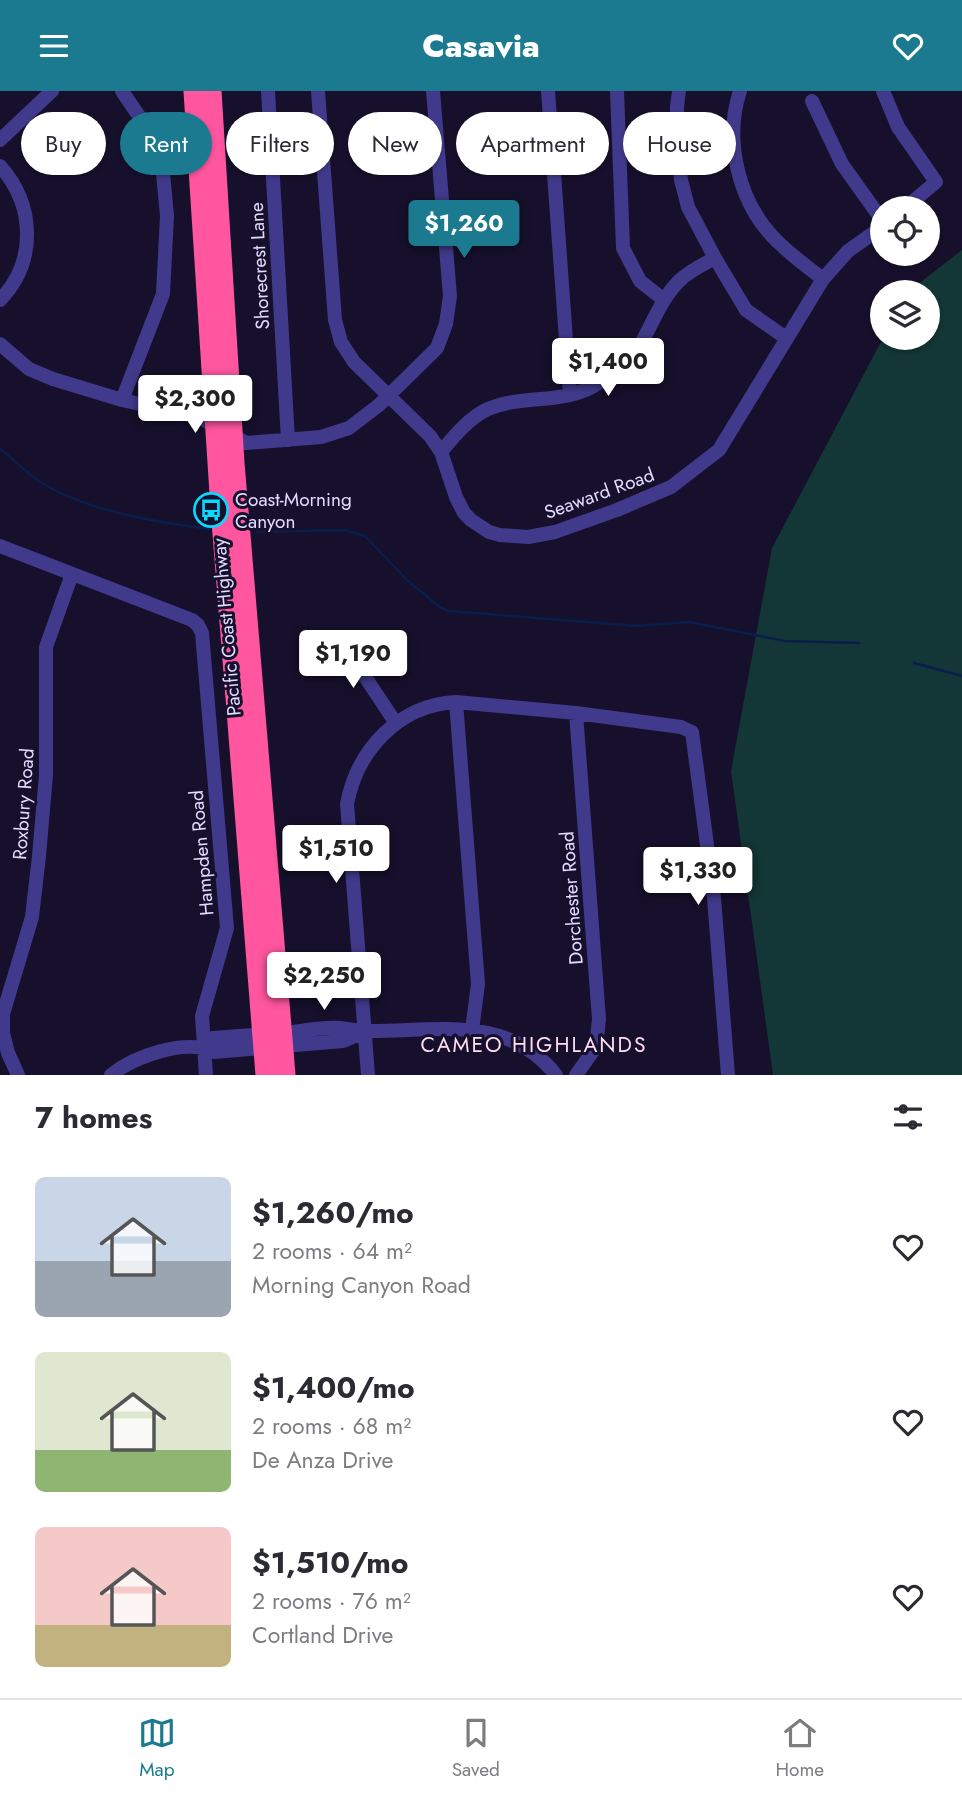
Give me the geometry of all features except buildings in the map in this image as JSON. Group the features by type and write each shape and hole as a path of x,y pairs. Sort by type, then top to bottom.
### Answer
{"highway":[{"name":"Pacific Coast Highway","path":"194,91 273,1040 285,1075"},
{"name":"Pacific Coast Highway","path":"211,91 224,432"},
{"name":"Pacific Coast Highway","path":"266,1075 273,1040"}],"street":[{"path":"0,140 52,91"},
{"path":"122,91 145,125 157,155 163,173 167,216 163,294 122,400"},
{"name":"Shorecrest Lane","path":"268,91 288,440"},
{"name":"Seaward Road","path":"318,91 335,320 341,342 354,362 430,436 441,452 464,513 489,532 500,535 528,537 555,532 617,510 671,487 719,450 823,279 848,251 870,235"},
{"path":"0,344 30,369 53,379 122,400 199,417 249,443 335,434 349,428 388,396 437,348 446,324 450,296 433,91"},
{"path":"548,91 570,395"},
{"path":"617,91 623,248 640,281 664,300"},
{"path":"679,91 677,142 681,180 688,207 746,310 786,338"},
{"path":"740,91 735,108 733,142 740,177 750,205 772,236 823,279"},
{"path":"883,91 898,127 936,182 919,196"},
{"path":"812,101 842,164 870,203"},
{"path":"0,166 9,176 23,203 28,226 28,245 21,269 10,289 0,300"},
{"path":"441,452 453,437 487,410 507,404 553,400 595,386 623,366 641,343 664,300 679,282 693,270 715,258"},
{"path":"0,546 72,574"},
{"name":"Hampden Road","path":"72,574 191,619 202,633 227,927 202,1016 206,1075"},
{"name":"Roxbury Road","path":"18,1075 8,1053 3,1014 32,917 38,868 47,775 46,647 72,574"},
{"path":"340,639 395,722"},
{"path":"456,702 478,984 472,1030"},
{"path":"368,1075 347,804 351,784 358,766 373,744 395,722 440,703 456,702 576,713 681,727 692,732 715,898 728,1075"},
{"name":"Dorchester Road","path":"576,713 599,1019 596,1047 576,1075"},
{"path":"111,1075 160,1051 203,1047 214,1052 273,1040 343,1041 365,1032 440,1027 472,1030 499,1037 520,1046 556,1075"}],"green space":[{"path":"962,250 962,1075 773,1075 731,771 772,548 877,350 940,350 940,280 923,280"}],"waterway":[{"path":"0,449 29,474 64,495 104,509 210,529"},
{"path":"257,532 345,530 365,536 407,580 441,608 449,611 637,626 689,622 785,641 859,643"},
{"path":"914,663 962,676"}],"place":[{"name":"Coast-Morning Canyon","path":"211,510"}],"district":[{"name":"CAMEO HIGHLANDS","path":"534,1045"}]}
